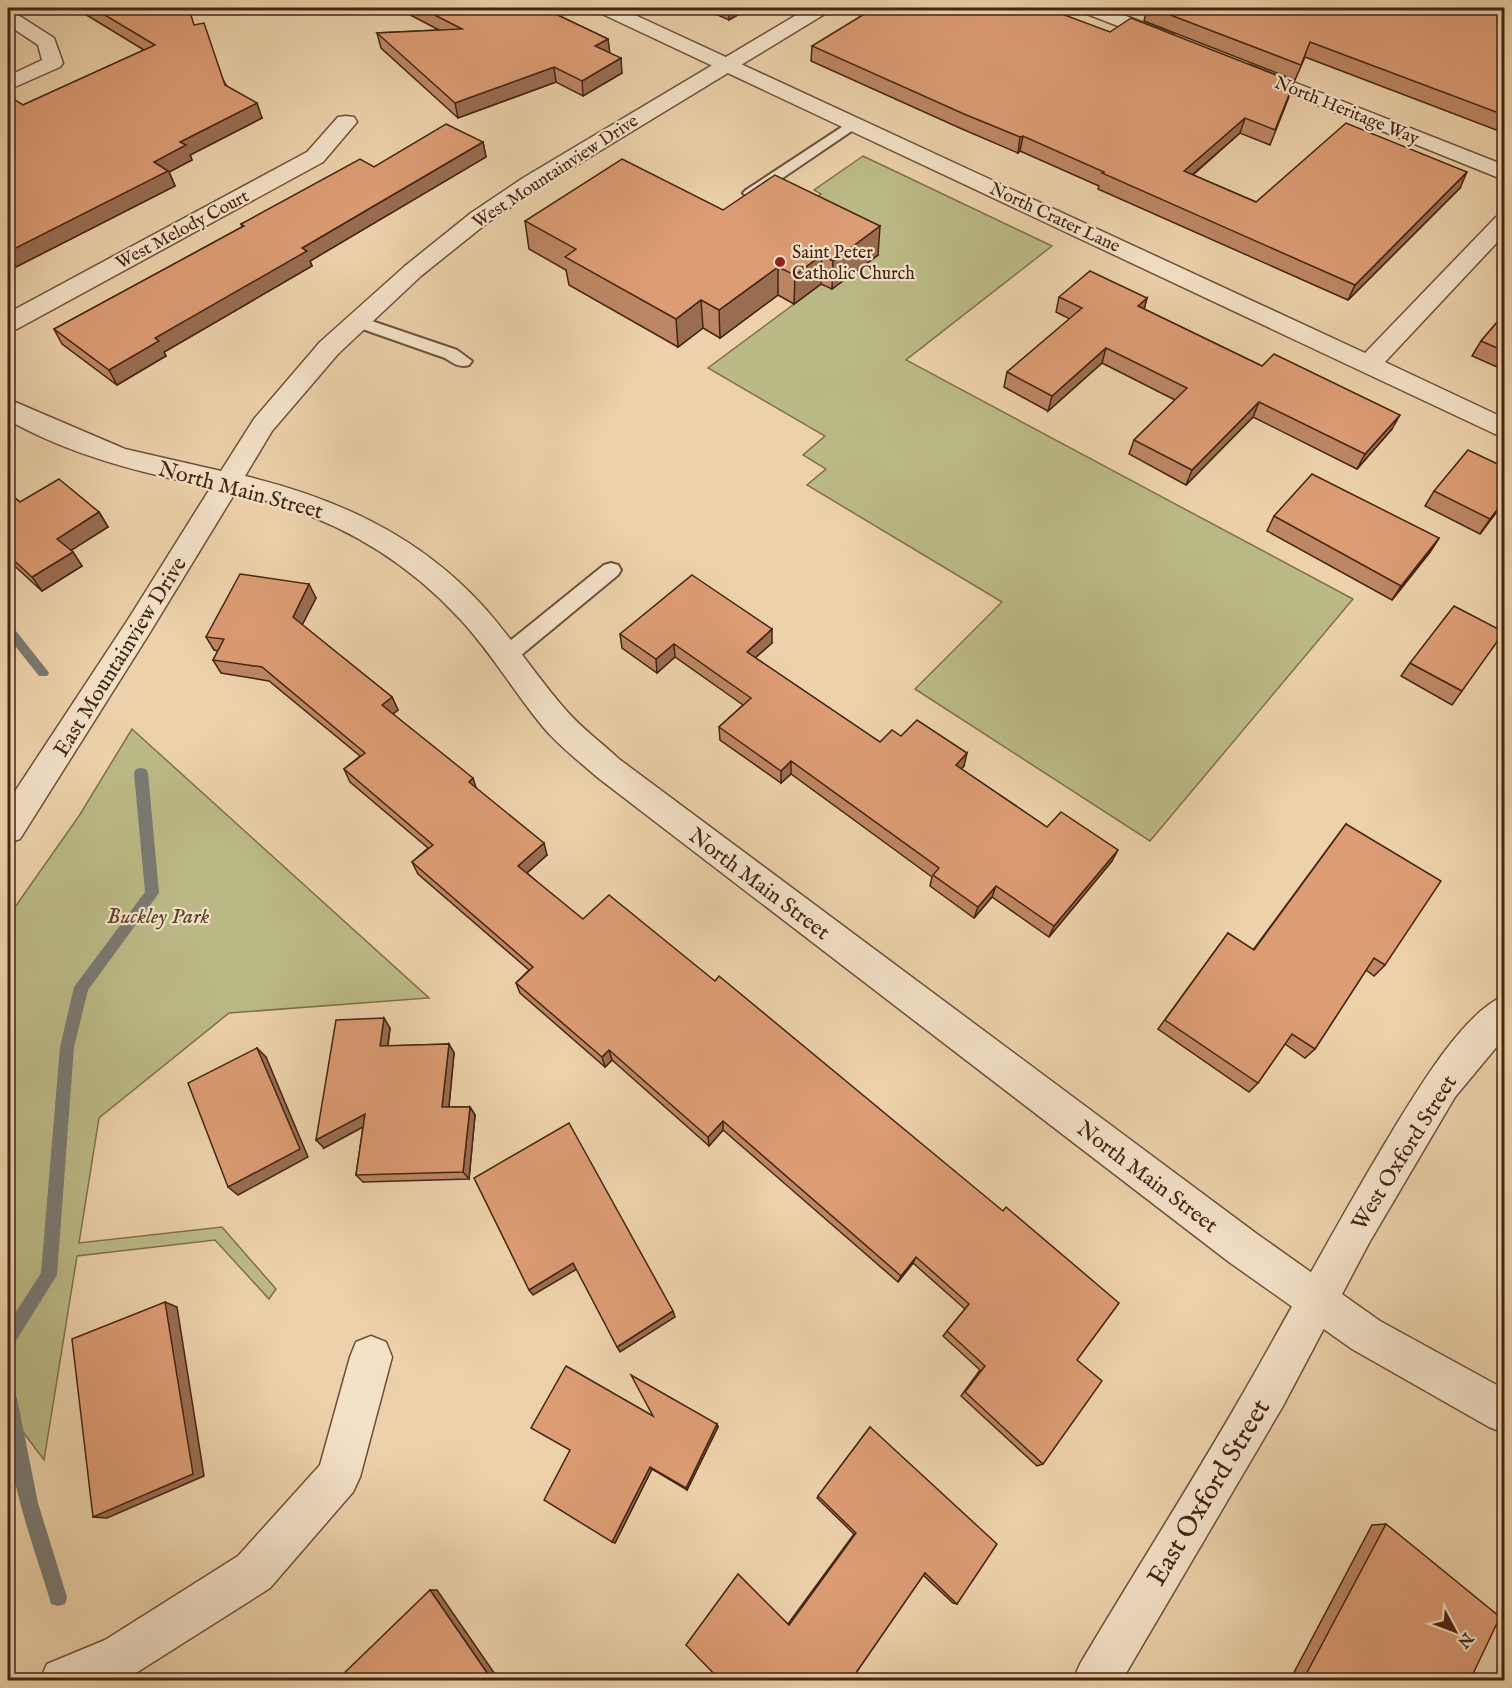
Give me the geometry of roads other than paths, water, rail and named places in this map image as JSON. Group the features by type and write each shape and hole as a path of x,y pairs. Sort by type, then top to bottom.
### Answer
{"street":[{"name":"North Crater Lane","path":"605,8 1504,428"},
{"name":"West Mountainview Drive","path":"226,481 262,425 329,348 412,271 479,218 531,183 821,8"},
{"path":"1093,8 1182,45"},
{"path":"8,17 47,42 53,63 8,84"},
{"name":"North Heritage Way","path":"1227,62 1504,173"},
{"name":"West Melody Court","path":"8,322 315,157 346,122"},
{"path":"1368,364 1504,222"},
{"name":"North Main Street","path":"8,408 24,419 134,460 289,497 335,514 404,551 448,589 486,628 532,691 565,730 608,768 1243,1248 1366,1335 1504,1412"},
{"name":"East Mountainview Drive","path":"8,829 139,626 226,481"},
{"name":"West Oxford Street","path":"1317,1300 1355,1229 1442,1084 1469,1050 1504,1013"},
{"name":"East Oxford Street","path":"1096,1680 1268,1391 1317,1300"},
{"path":"63,1680 120,1657 254,1572 338,1477 371,1357"}],"lane":[{"path":"737,202 854,123"},
{"path":"357,321 451,354 463,361"},
{"path":"507,655 611,570"}],"waterway":[{"path":"8,629 43,673"},
{"path":"8,1338 49,1275 67,1047 81,987 152,893 141,773"},
{"path":"8,1398 29,1503 58,1597"}],"place":[{"name":"Saint Peter Catholic Church","path":"780,262"}],"park label":[{"name":"Buckley Park","path":"158,915"}]}
